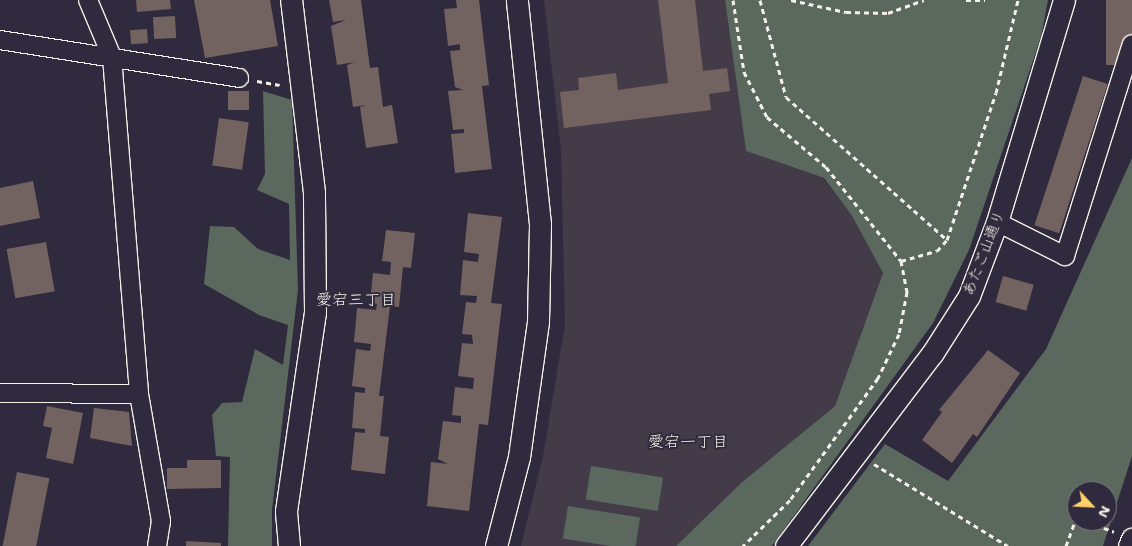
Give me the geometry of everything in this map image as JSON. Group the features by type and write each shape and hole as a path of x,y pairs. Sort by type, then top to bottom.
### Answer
{"street":[{"path":"88,0 112,57 139,394 161,521 157,546"},
{"path":"289,546 286,511 315,312 314,192 304,89 292,0"},
{"path":"496,546 519,457 538,321 540,224 517,0"},
{"name":"あたご山通り","path":"786,546 950,328 969,296 997,222 1064,0"},
{"path":"0,40 239,78"},
{"path":"997,222 1065,256 1132,44"},
{"path":"0,393 139,394"},
{"path":"1129,546 1132,539"}],"path":[{"path":"733,0 744,72 767,117 826,168 901,261 907,292 899,334 878,378 790,500 743,546"},
{"path":"760,0 786,97 947,240"},
{"path":"791,0 846,12 888,12 924,0"},
{"path":"966,0 985,0"},
{"path":"901,261 937,251 947,240 996,93 1018,0"},
{"path":"239,78 304,89"},
{"path":"869,462 1008,546"},
{"path":"1066,546 1072,531"}],"shaded area":[{"path":"544,0 725,0 746,151 823,178 852,216 883,273 835,406 741,483 676,546 521,546 543,456 565,324 561,151"}],"green space":[{"path":"725,0 1048,0 1041,37 969,250 933,323 772,546 676,546 741,483 835,406 883,273 852,216 824,178 746,151"},
{"path":"263,91 292,100 298,290 272,510 272,546 228,546 230,457 216,456 212,415 222,403 242,402 255,349 283,365 288,325 259,315 204,284 210,226 234,227 258,249 290,260 289,204 257,190 265,174"},
{"path":"1132,158 1132,456 1117,503 1117,481 1067,481 1067,531 1108,531 1103,546 808,546 885,444 948,481 1046,349"},
{"path":"591,466 663,477 658,511 586,500"},
{"path":"568,506 640,517 636,546 610,546 563,539"}],"building":[{"path":"136,0 170,0 171,9 137,12"},
{"path":"194,0 270,0 278,46 205,58"},
{"path":"329,0 361,0 370,68 378,67 383,107 392,105 398,143 366,148 360,107 367,105 353,107 347,65 355,62 337,65 331,26 346,20 333,22"},
{"path":"456,0 479,0 489,85 482,86 492,169 455,173 451,134 464,133 464,129 453,130 448,91 463,90 455,87 450,51 460,50 460,44 448,46 444,9 457,8"},
{"path":"658,0 695,0 703,71 727,68 730,91 709,94 711,110 564,128 560,92 579,90 578,78 616,73 618,90 668,83"},
{"path":"1106,0 1132,0 1132,65 1106,65"},
{"path":"175,16 176,38 154,39 153,17"},
{"path":"147,29 148,43 131,44 130,30"},
{"path":"1083,76 1108,84 1059,233 1034,225"},
{"path":"228,91 249,91 249,110 228,110"},
{"path":"219,118 249,122 242,170 212,166"},
{"path":"33,181 40,218 0,226 0,188"},
{"path":"468,213 502,217 491,303 502,304 488,425 479,424 469,511 427,506 431,462 448,464 438,459 443,421 461,423 461,416 452,415 455,387 473,389 474,378 458,376 462,343 473,344 472,335 462,334 466,302 476,303 477,296 460,295 463,260 478,262 479,254 464,252"},
{"path":"386,230 415,233 411,268 403,267 399,307 390,306 379,396 384,396 380,436 389,437 385,474 351,470 355,432 365,433 365,429 352,428 355,392 365,393 365,388 352,386 356,349 370,351 371,344 354,342 357,308 376,310 377,304 370,303 373,273 390,275 391,262 382,261"},
{"path":"46,242 55,291 15,298 7,249"},
{"path":"1003,276 1034,285 1026,311 996,302"},
{"path":"988,350 1020,373 977,437 973,434 952,463 922,440 942,412 939,410"},
{"path":"47,406 83,413 73,464 46,458 52,428 43,426"},
{"path":"94,408 129,412 132,446 90,438"},
{"path":"187,460 221,460 221,488 167,489 167,468 187,468"},
{"path":"17,472 49,478 36,546 3,546"},
{"path":"186,541 221,543 221,546 186,546"}],"district":[{"name":"愛宕三丁目","path":"356,300"},
{"name":"愛宕一丁目","path":"688,442"}]}
